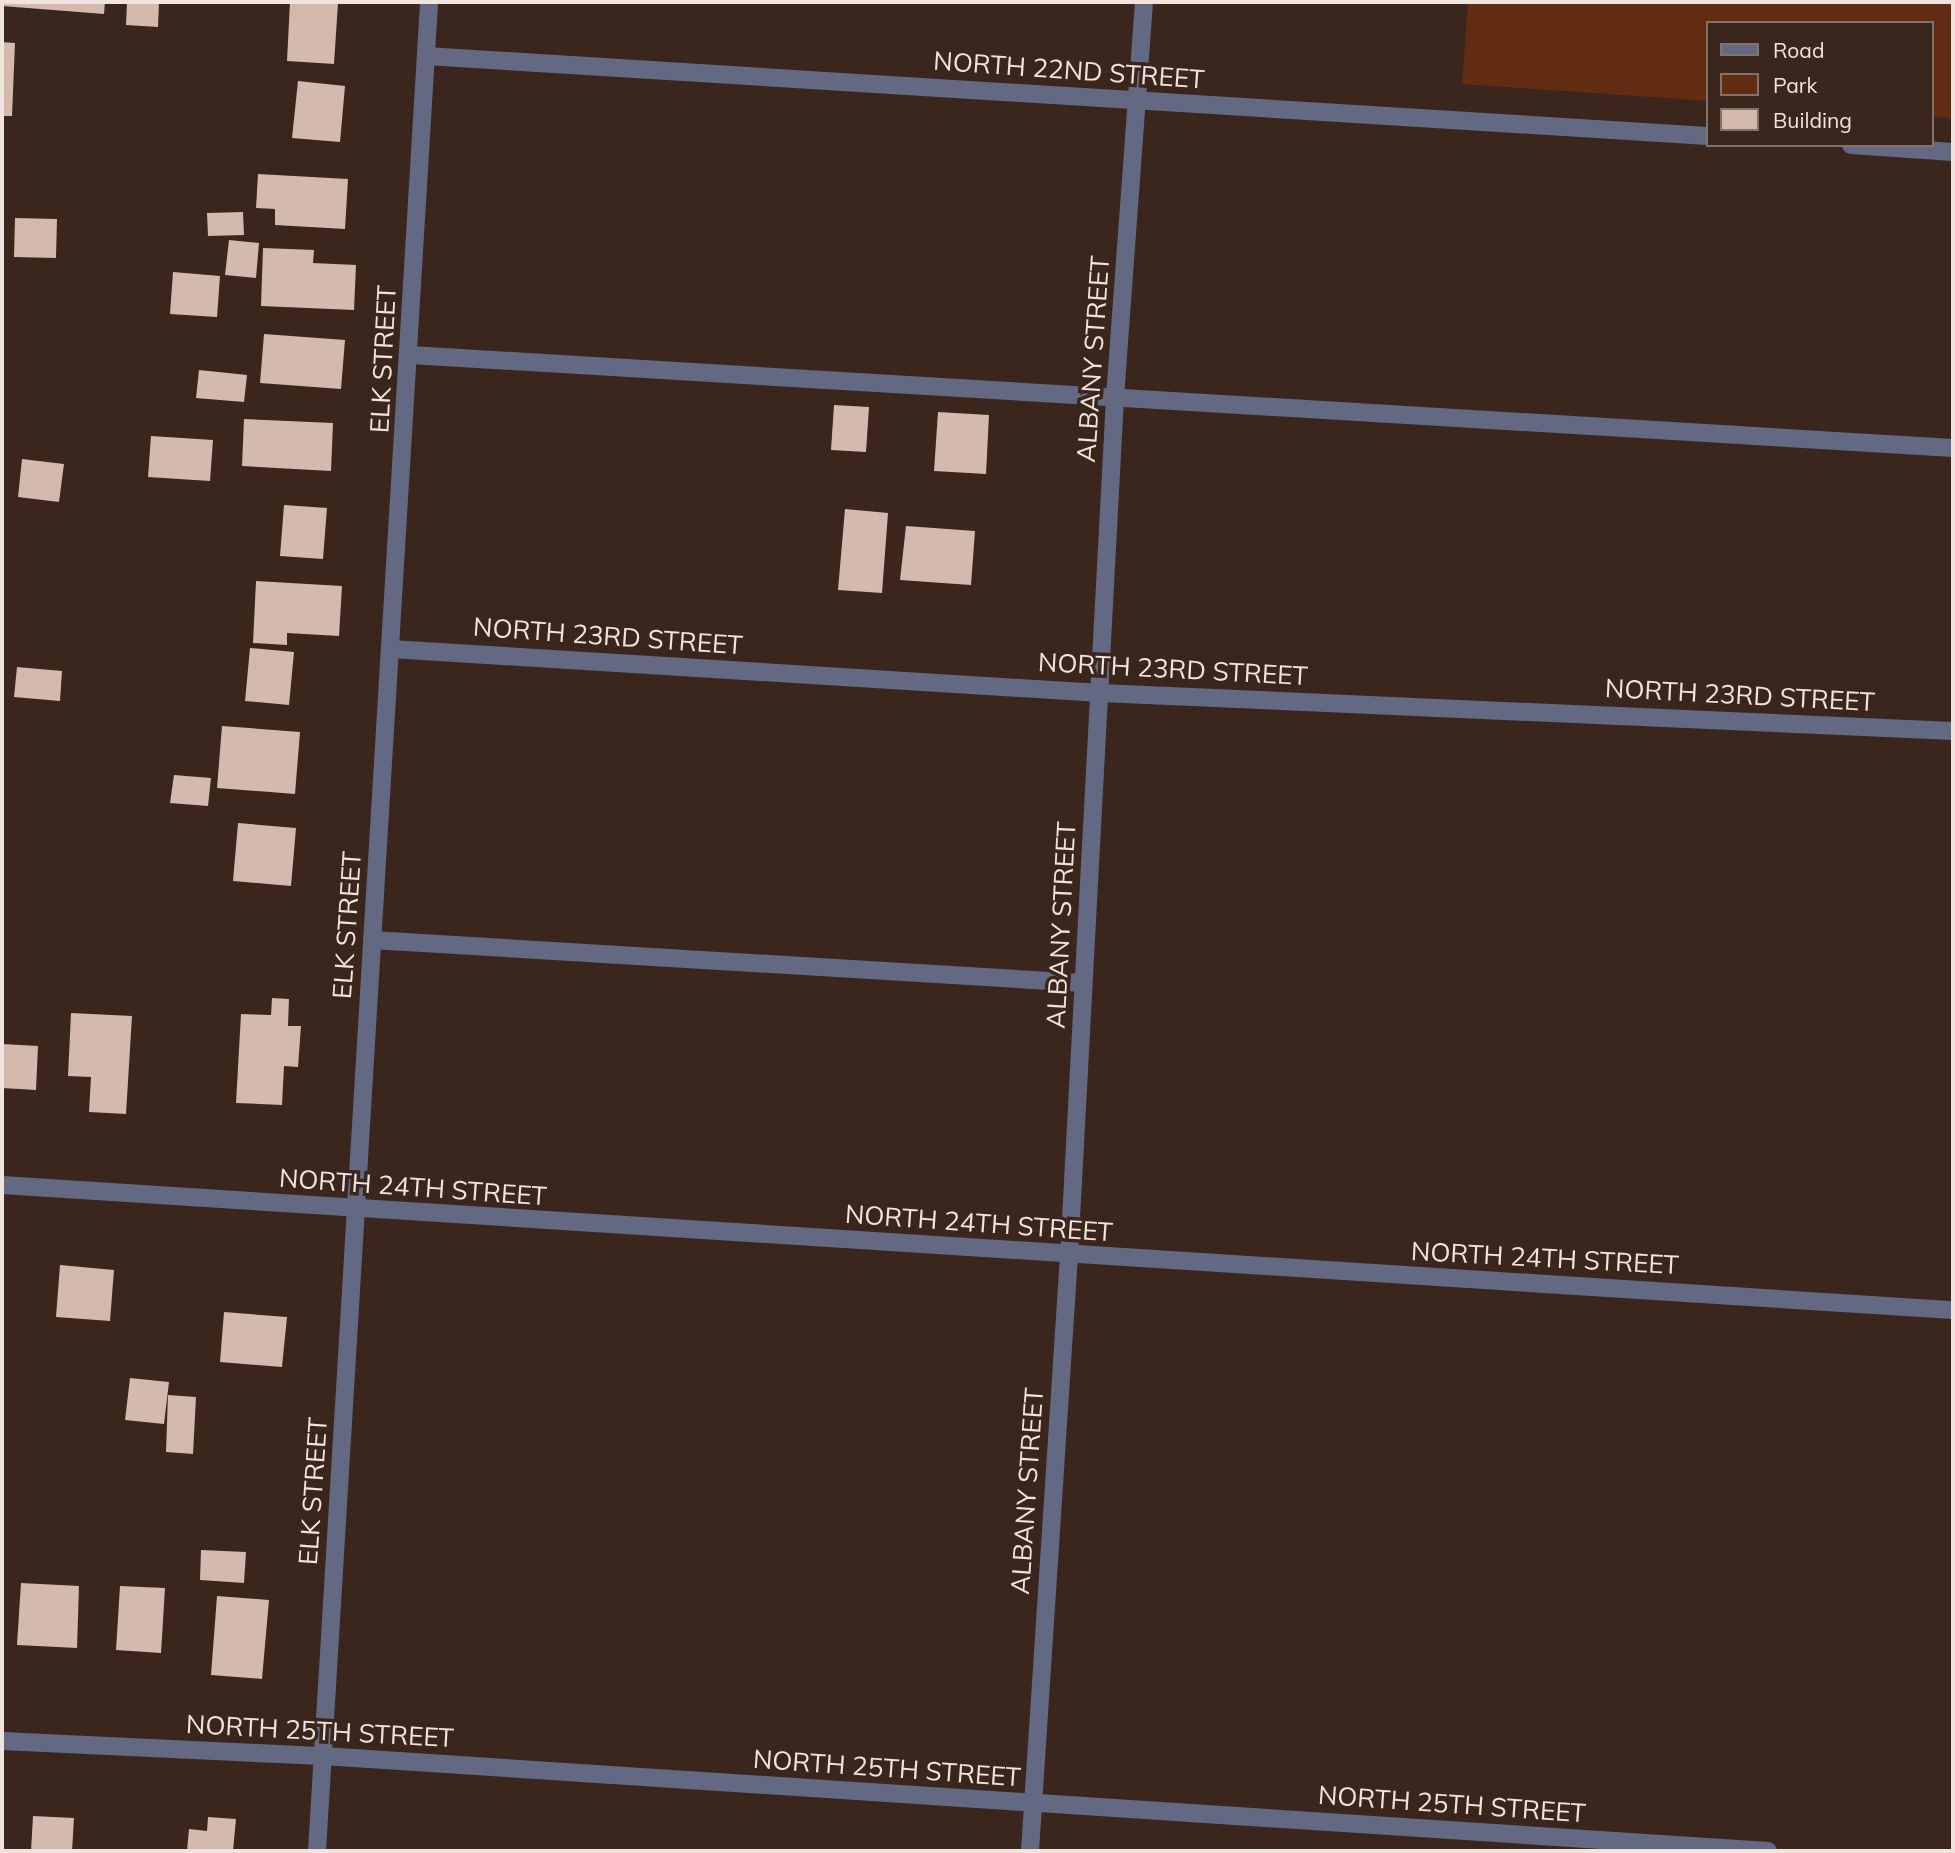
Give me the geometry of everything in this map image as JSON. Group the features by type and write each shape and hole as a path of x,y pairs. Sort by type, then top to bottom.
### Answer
{"street":[{"name":"ELK STREET","path":"317,1851 372,940 411,355 429,2"},
{"name":"ALBANY STREET","path":"1030,1851 1069,1256 1115,397 1144,2"},
{"name":"NORTH 22ND STREET","path":"426,56 1706,136"},
{"path":"1880,147 1953,152"},
{"path":"411,355 1953,448"},
{"name":"NORTH 23RD STREET","path":"391,649 1101,693 1953,730"},
{"path":"372,940 1083,983"},
{"name":"NORTH 24TH STREET","path":"2,1185 1069,1256 1953,1310"},
{"name":"NORTH 25TH STREET","path":"2,1741 323,1756 1768,1851"}],"green space":[{"path":"1468,2 1953,2 1953,118 1934,117 1934,21 1706,21 1706,101 1462,84"}],"building":[{"path":"2,2 105,2 104,14 2,6"},
{"path":"127,2 159,2 158,27 126,25"},
{"path":"290,2 338,3 334,64 287,61"},
{"path":"2,42 15,43 12,116 2,116"},
{"path":"298,81 345,86 340,142 292,138"},
{"path":"258,174 348,179 345,229 275,225 275,209 256,208"},
{"path":"243,212 244,235 208,236 207,213"},
{"path":"15,218 57,219 56,258 14,257"},
{"path":"229,240 259,243 256,278 225,275"},
{"path":"263,248 314,250 313,263 356,265 354,310 261,306"},
{"path":"173,272 220,276 217,317 170,314"},
{"path":"264,334 345,340 341,389 260,383"},
{"path":"199,370 247,375 244,402 196,398"},
{"path":"834,405 869,407 866,452 831,450"},
{"path":"938,412 989,415 986,474 934,471"},
{"path":"244,419 333,423 331,471 242,466"},
{"path":"151,436 213,440 210,481 148,477"},
{"path":"22,459 64,464 59,502 18,497"},
{"path":"284,505 327,508 323,559 280,556"},
{"path":"845,509 888,513 882,593 838,590"},
{"path":"906,526 975,531 971,585 900,580"},
{"path":"256,581 342,586 339,636 287,633 287,645 253,643"},
{"path":"250,648 294,652 289,705 245,701"},
{"path":"17,667 62,671 60,701 14,697"},
{"path":"222,726 300,732 295,794 217,788"},
{"path":"174,775 211,778 208,806 170,803"},
{"path":"238,823 296,828 291,886 233,881"},
{"path":"272,998 289,999 288,1026 301,1026 298,1067 284,1066 282,1105 236,1103 241,1014 271,1015"},
{"path":"71,1013 132,1016 126,1114 89,1112 91,1077 68,1076"},
{"path":"2,1044 38,1046 36,1090 2,1088"},
{"path":"60,1265 114,1270 110,1321 56,1317"},
{"path":"224,1312 287,1317 282,1367 220,1362"},
{"path":"130,1378 169,1382 164,1424 125,1420"},
{"path":"168,1395 196,1397 193,1454 166,1452"},
{"path":"201,1550 246,1552 244,1583 200,1580"},
{"path":"21,1583 79,1586 77,1648 17,1645"},
{"path":"120,1586 165,1588 161,1653 116,1650"},
{"path":"217,1596 269,1600 262,1679 211,1675"},
{"path":"33,1816 74,1818 72,1851 31,1851"},
{"path":"208,1817 236,1819 233,1851 187,1851 189,1829 207,1831"}]}
